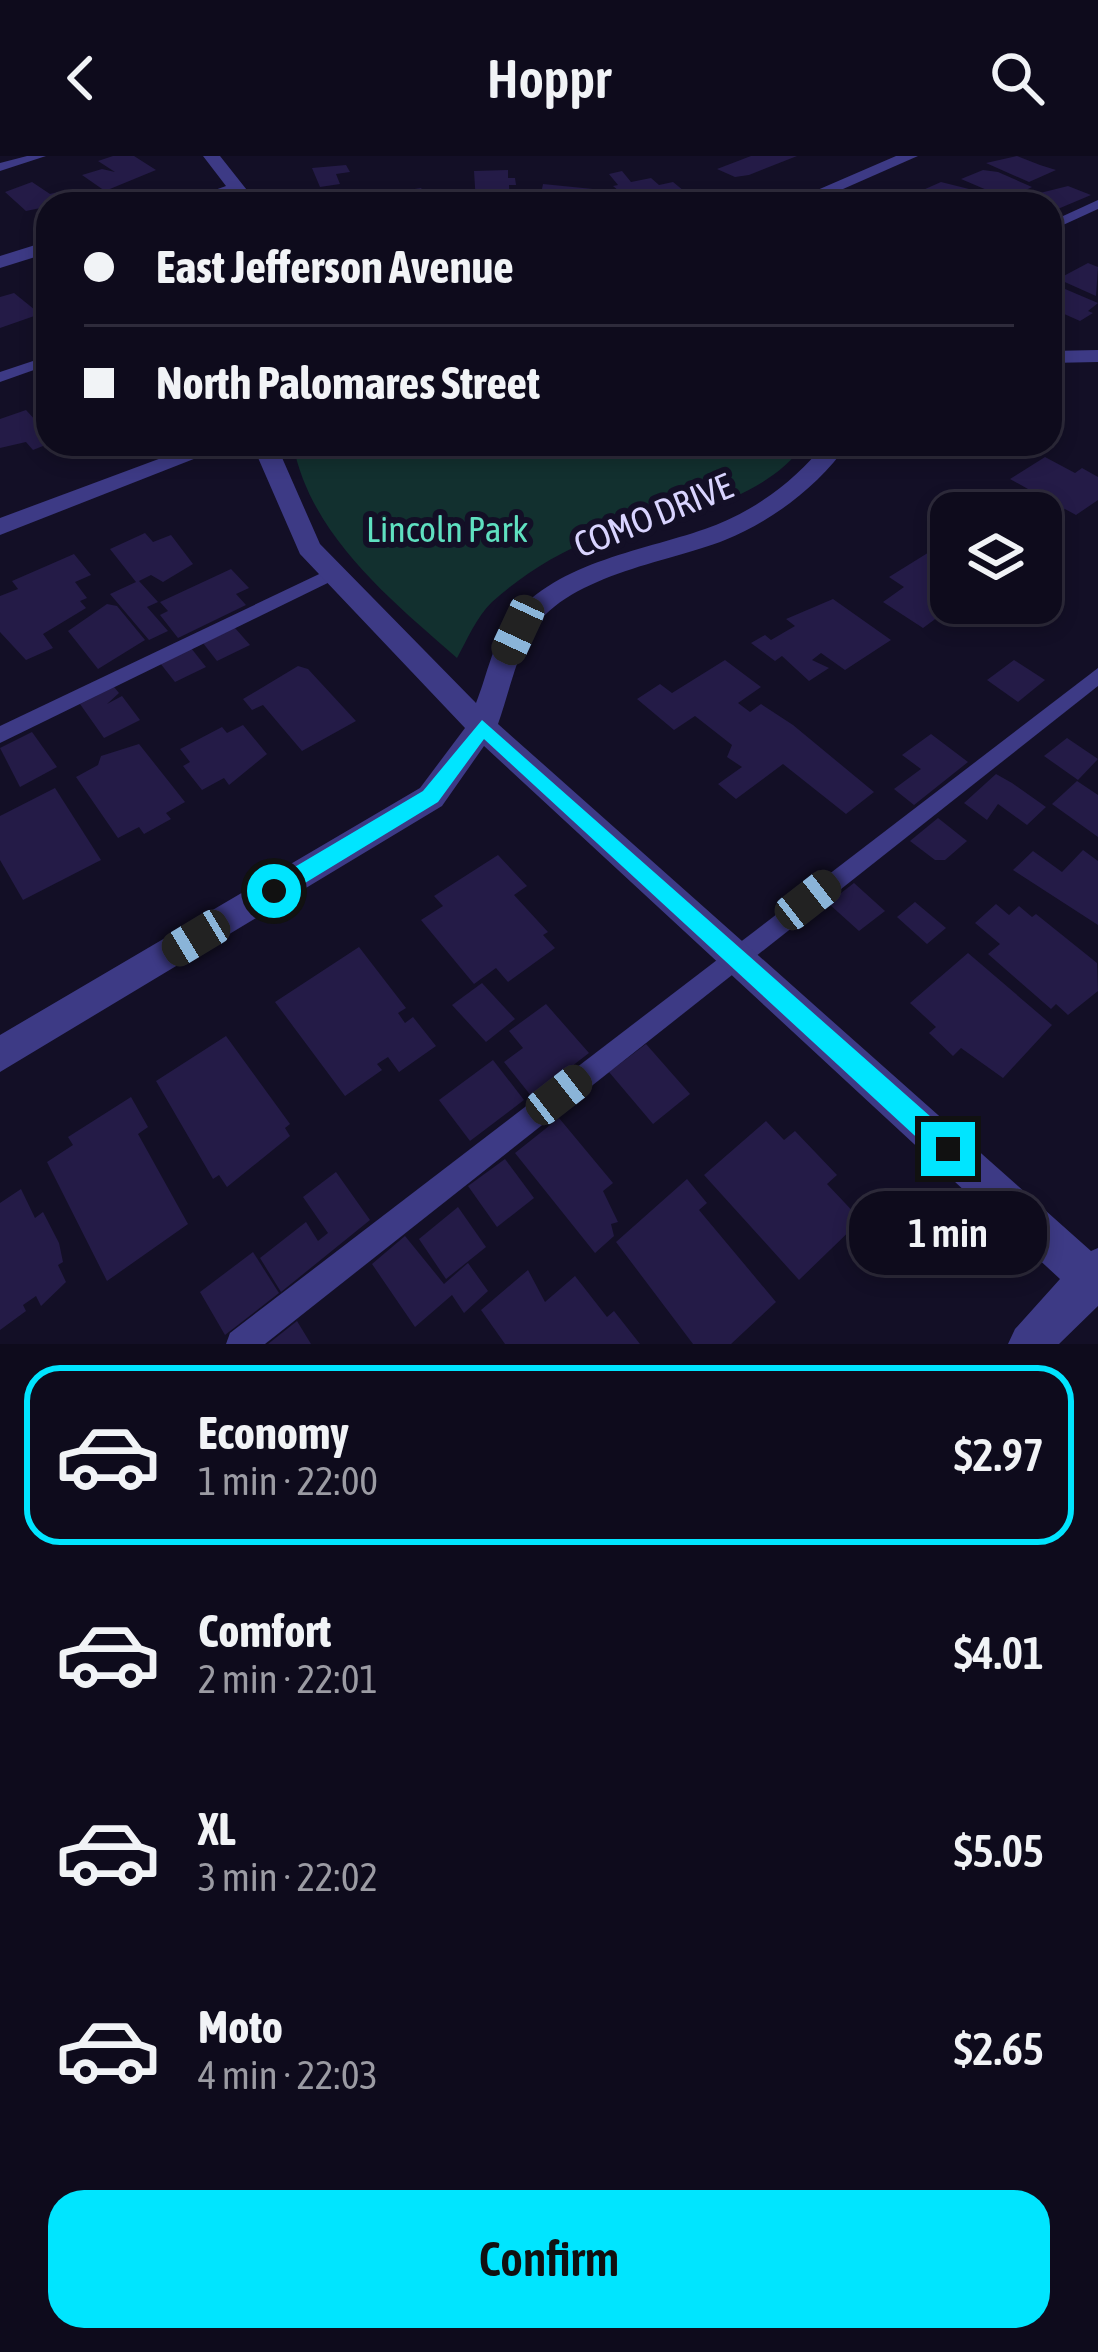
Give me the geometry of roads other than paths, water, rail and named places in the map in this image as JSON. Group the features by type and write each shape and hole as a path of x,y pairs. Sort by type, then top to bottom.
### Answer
{"street":[{"path":"211,156 242,192"},
{"path":"823,192 910,156"},
{"path":"0,262 36,251"},
{"path":"1062,357 1098,356"},
{"path":"0,526 188,456"},
{"path":"269,456 309,548 482,727 1095,1277 1030,1344"},
{"name":"COMO DRIVE","path":"0,1055 430,797 482,727 518,630 549,598 597,572 720,533 809,480 827,456"}],"lane":[{"path":"0,167 40,156"},
{"path":"1062,221 1098,203"},
{"path":"0,376 36,364"},
{"path":"0,735 334,574"},
{"path":"241,1344 1098,675"}],"park label":[{"name":"Lincoln Park","path":"447,529"}]}
